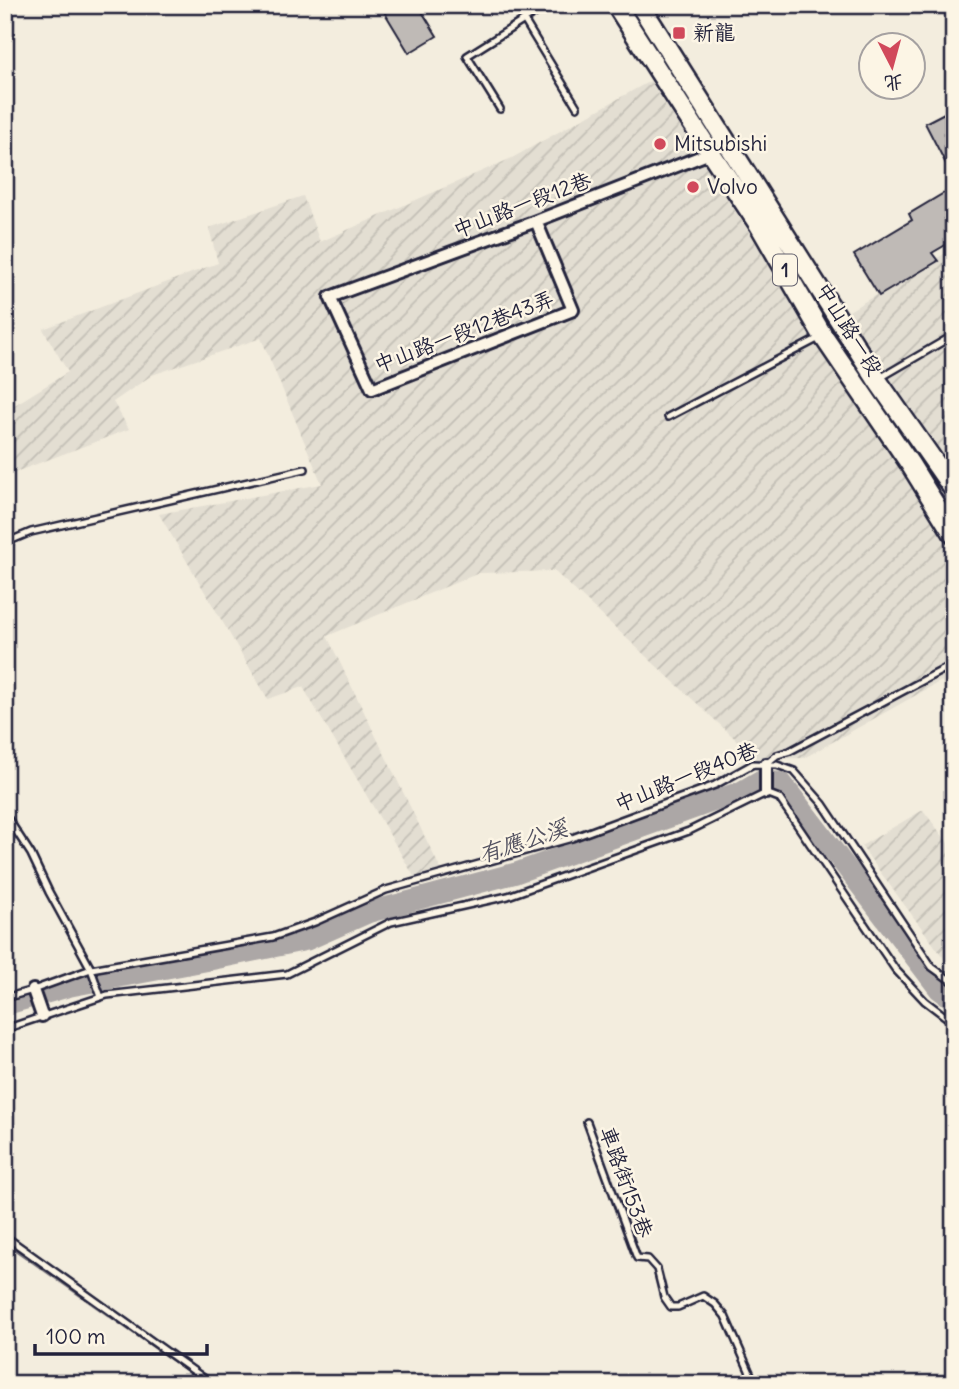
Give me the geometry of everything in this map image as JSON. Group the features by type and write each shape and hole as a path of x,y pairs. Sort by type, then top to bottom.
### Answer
{"main road":[{"name":"中山路一段","path":"616,5 719,149 954,490"},
{"name":"中山路一段","path":"640,5 823,336 954,534"},
{"path":"910,464 928,453"}],"street":[{"name":"中山路一段12巷","path":"330,297 537,221 719,149"},
{"name":"中山路一段12巷43弄","path":"330,297 372,389 573,310 537,221"},
{"path":"766,764 766,793"},
{"path":"33,990 42,1016"}],"lane":[{"path":"500,109 467,57 548,5"},
{"path":"524,20 577,107"},
{"path":"877,380 954,335"},
{"path":"668,417 823,336"},
{"path":"5,543 31,531 306,469"},
{"name":"中山路一段40巷","path":"5,998 91,969 274,937 386,890 572,838 715,785 753,764 766,764 777,755 790,751 954,664"},
{"path":"766,764 794,771 823,804 932,967 954,983"},
{"path":"5,1029 107,995 287,974 391,922 508,896 689,831 766,793 779,799 895,969 925,1001 954,1023"},
{"path":"5,814 30,854 91,969 101,997"},
{"name":"車路街153巷","path":"587,1122 636,1258 648,1259 657,1269 664,1297 671,1307 678,1307 702,1296 715,1304 725,1316 755,1384"},
{"path":"5,1236 212,1384"},
{"path":"946,1384 954,1380"}],"shaded area":[{"path":"650,81 814,332 954,248 954,695 941,681 804,758 757,759 554,571 479,573 327,636 441,870 415,878 303,687 268,699 159,514 322,484 261,338 152,375 113,402 129,429 5,476 5,411 68,372 43,329 218,263 209,228 303,196 320,242 512,158"},
{"path":"923,810 954,851 954,972 861,846"}],"building":[{"path":"380,5 418,5 437,36 409,53"},
{"path":"954,108 954,160 946,164 925,123"},
{"path":"954,187 954,240 932,253 938,261 879,296 854,255 912,220 909,214"}],"waterway":[{"name":"有應公溪","path":"5,1005 71,986 307,940 370,912 516,873 742,791 761,780 782,783 939,989 954,1000"},
{"path":"5,1242 207,1384"}],"place":[{"name":"新龍","path":"679,33"},
{"name":"Mitsubishi","path":"660,144"},
{"name":"Volvo","path":"693,187"}]}
